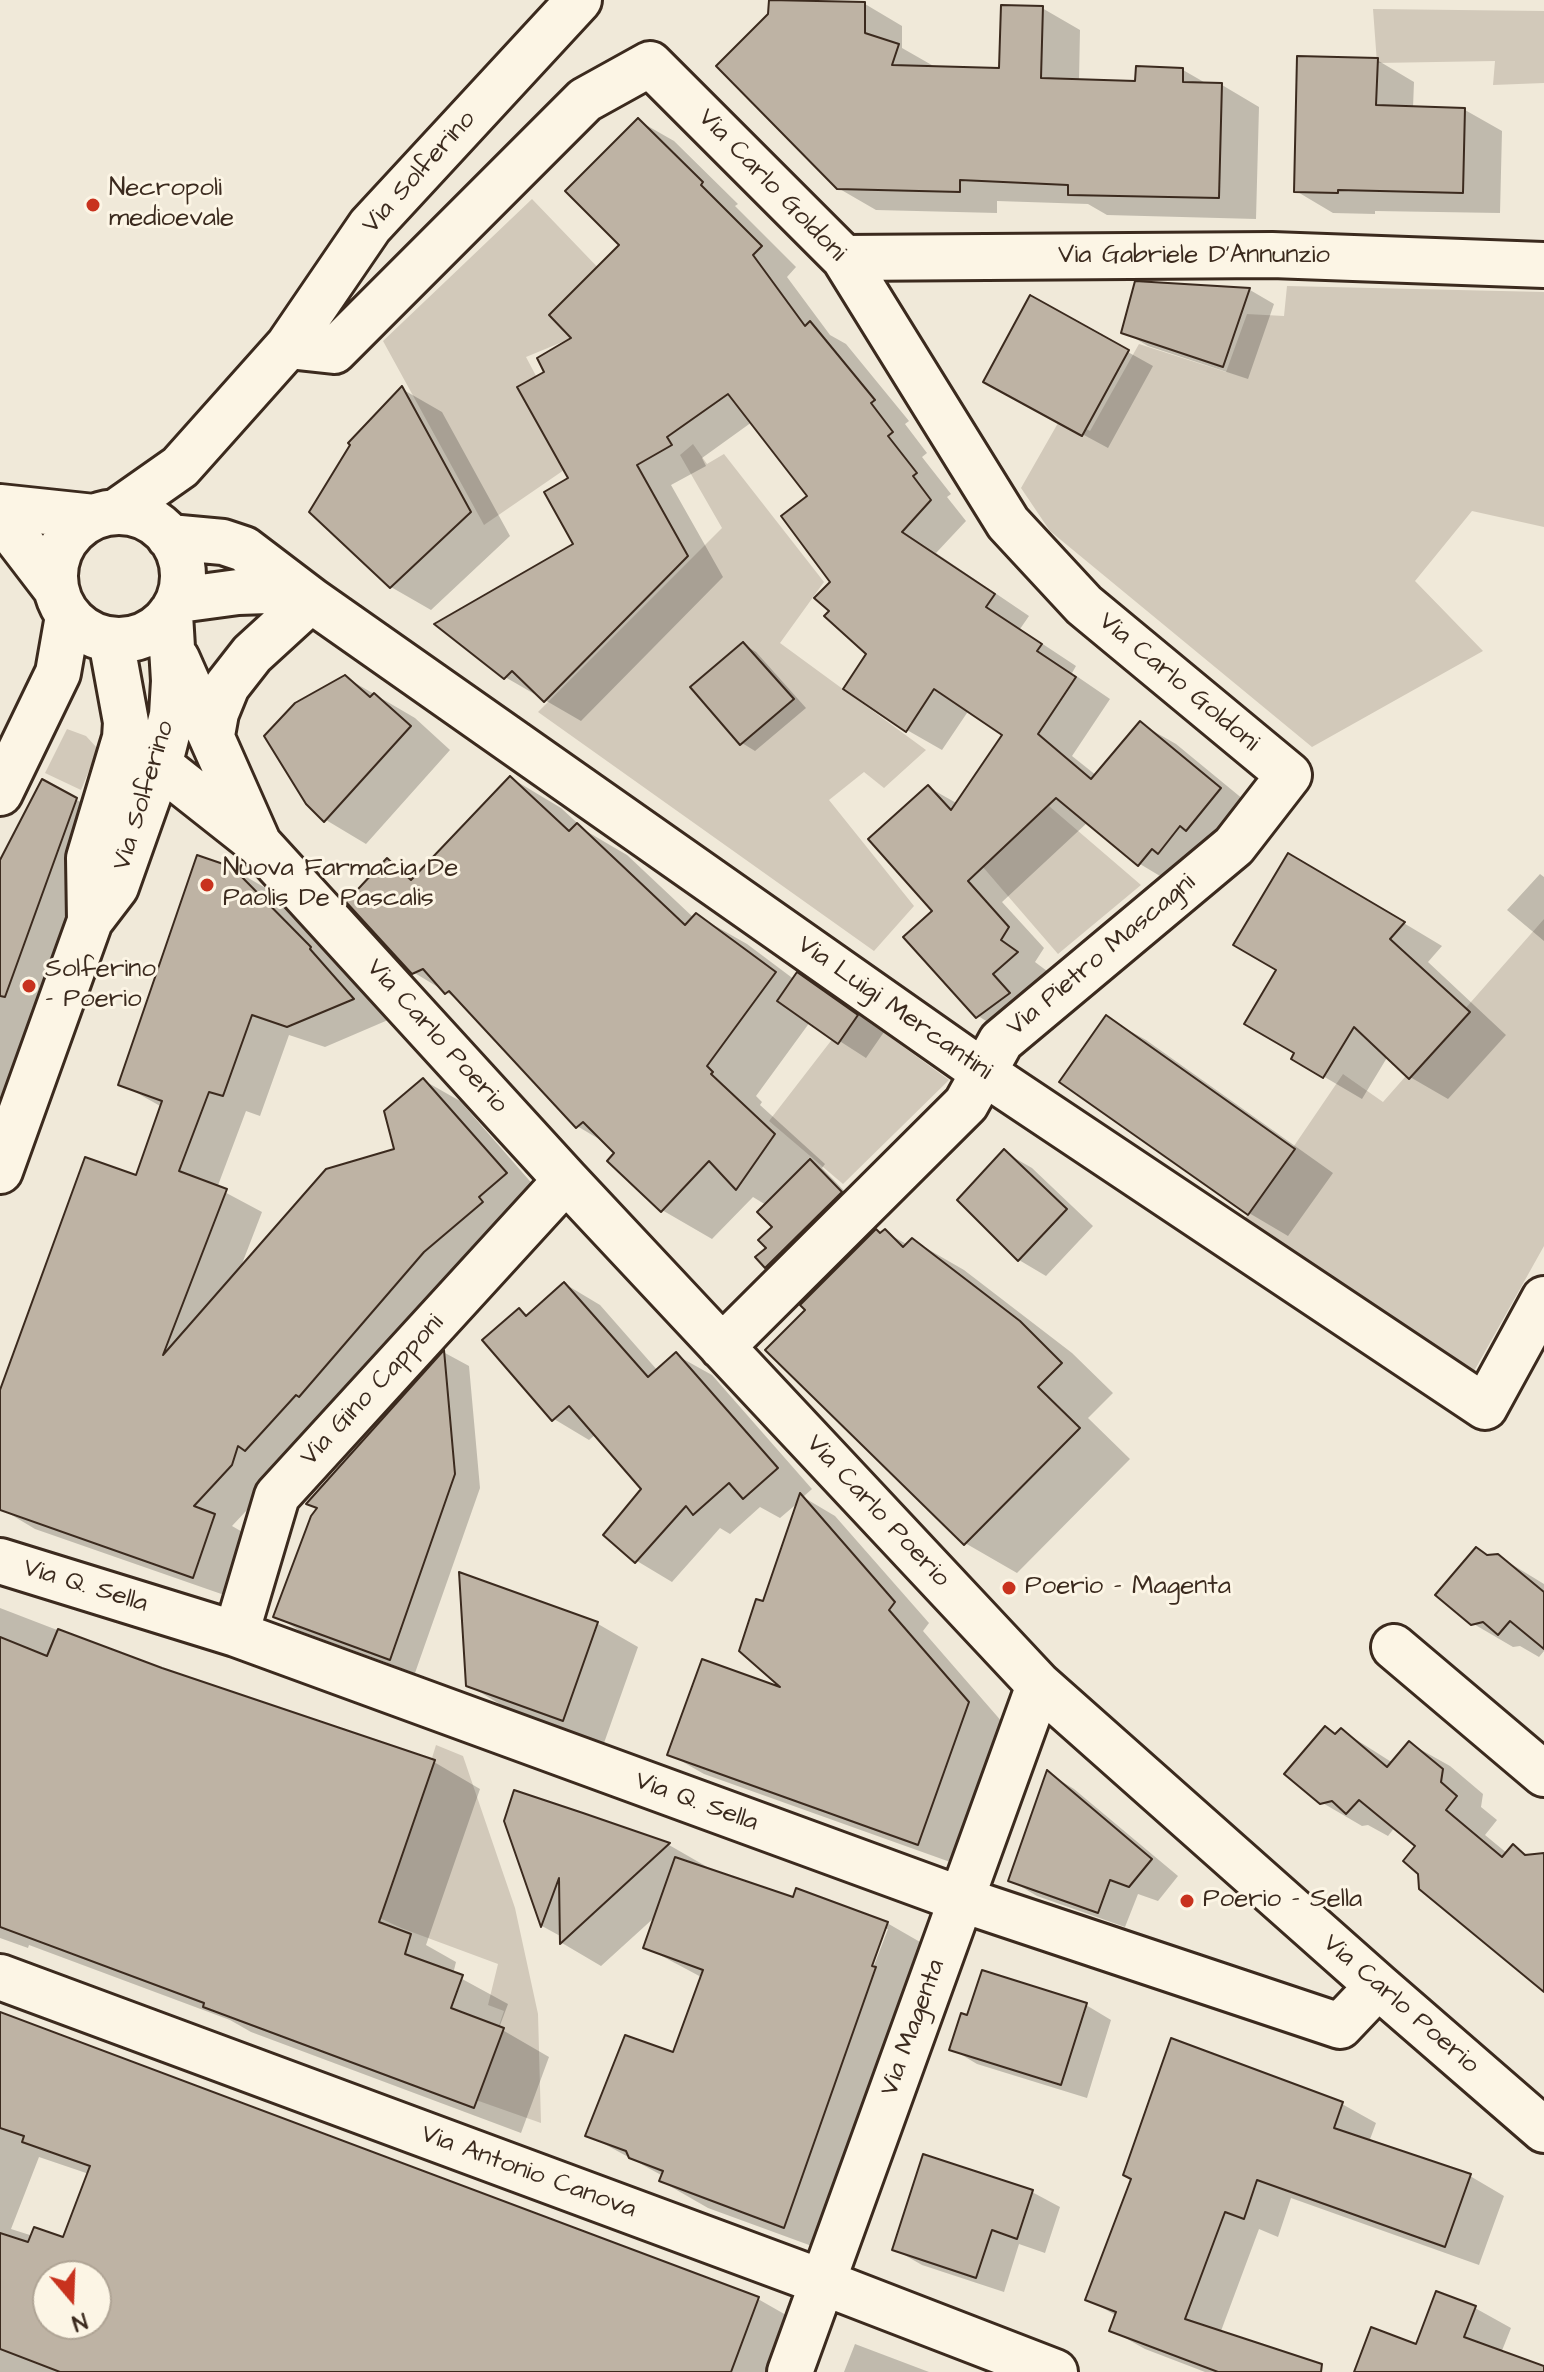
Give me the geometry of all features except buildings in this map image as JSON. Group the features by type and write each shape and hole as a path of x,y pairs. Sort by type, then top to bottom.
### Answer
{"street":[{"name":"Via Solferino","path":"167,533 282,352 370,226 571,8"},
{"name":"Via Carlo Goldoni","path":"282,352 334,351 585,100 650,64 844,258 1008,523 1084,605 1289,775"},
{"name":"Via Gabriele D'Annunzio","path":"844,258 1272,255 1544,265"},
{"name":"Via Solferino","path":"105,515 180,467 282,352"},
{"path":"0,507 142,516 167,533 183,567 183,583 174,621 128,639 111,640 87,631 62,603 0,516"},
{"path":"0,793 58,673 62,603 55,572 59,554 79,526 105,515"},
{"name":"Via Luigi Mercantini","path":"167,533 223,542 244,549 311,600 983,1072 1485,1407 1544,1299"},
{"name":"Via Luigi Mercantini","path":"174,621 238,592 268,591 311,600"},
{"path":"212,735 216,713 227,686 252,654 311,600"},
{"name":"Via Solferino","path":"0,1171 90,921 116,887 159,766 172,715 174,621"},
{"name":"Via Carlo Poerio","path":"174,621 212,735 259,844"},
{"name":"Via Solferino","path":"90,921 89,858 125,738 126,722 111,640"},
{"name":"Via Carlo Poerio","path":"125,738 259,844 566,1180 1039,1685 1544,2130"},
{"name":"Via Pietro Mascagni","path":"722,1347 966,1104 1001,1041 1234,846 1289,775"},
{"name":"Via Gino Capponi","path":"236,1634 277,1496 566,1180"},
{"name":"Via Q. Sella","path":"0,1561 236,1634 960,1899 1340,2026 1378,1986"},
{"path":"1394,1647 1544,1774"},
{"name":"Via Magenta","path":"790,2372 1039,1685"},
{"name":"Via Antonio Canova","path":"0,1977 822,2282 1055,2372"}],"shaded area":[{"path":"1373,9 1544,11 1544,83 1493,85 1495,61 1377,63"},
{"path":"532,199 705,379 572,338 526,357 580,459 484,525 383,341"},
{"path":"1287,286 1544,292 1544,527 1472,511 1415,581 1483,651 1312,747 1050,531 1021,488 1062,416 1090,431 1139,344 1226,372 1247,314 1284,316"},
{"path":"693,444 707,464 724,454 824,582 780,643 926,750 884,788 864,772 829,800 914,906 874,951 538,712 722,528 680,455"},
{"path":"67,729 86,736 98,749 81,790 45,773"},
{"path":"1049,806 1141,885 1058,954 982,866"},
{"path":"1544,919 1544,1246 1473,1373 1243,1221 1343,1074 1383,1102"},
{"path":"854,1011 949,1080 843,1184 769,1121"},
{"path":"436,1745 463,1756 515,1908 538,2014 541,2123 473,2099 504,2011 488,2005 498,1964 401,1928 337,1898 397,1871"}],"place":[{"name":"Necropoli medioevale","path":"93,205"},
{"name":"Nuova Farmacia De Paolis De Pascalis","path":"207,885"},
{"name":"Solferino - Poerio","path":"29,986"},
{"name":"Poerio - Magenta","path":"1009,1588"},
{"name":"Poerio - Sella","path":"1187,1901"}]}
